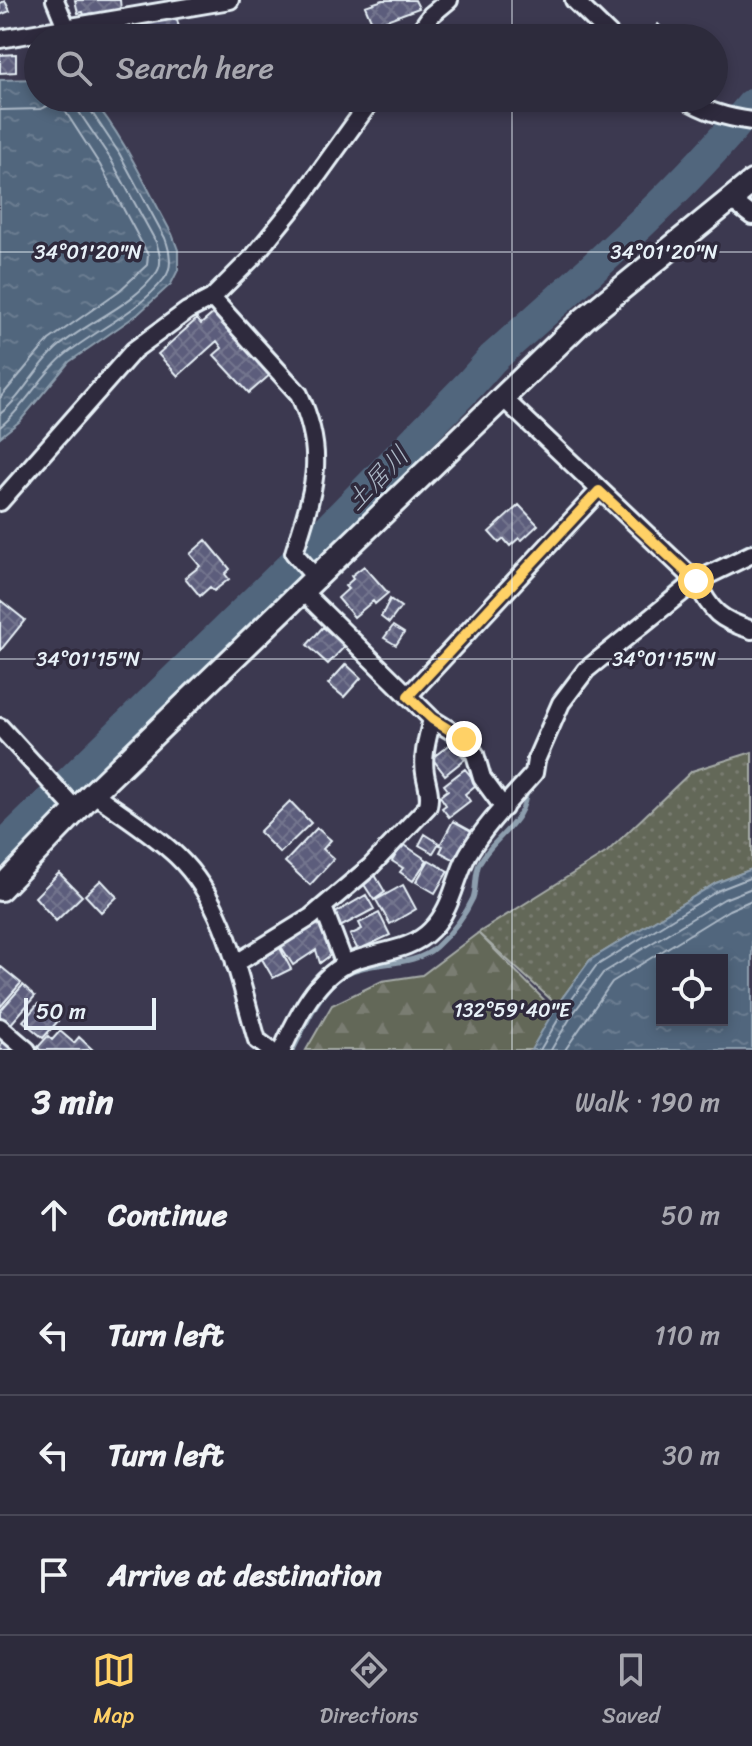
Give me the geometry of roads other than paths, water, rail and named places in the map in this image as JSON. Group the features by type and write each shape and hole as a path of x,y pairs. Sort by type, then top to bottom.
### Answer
{"street":[{"path":"55,0 65,24"},
{"path":"95,24 230,0"},
{"path":"425,24 449,0"},
{"path":"574,0 599,24"},
{"path":"0,39 24,35"},
{"path":"0,502 134,350 187,311 212,298 253,257 301,198 363,112"},
{"path":"717,112 734,119 752,121"},
{"path":"0,889 71,805 93,793 308,579 584,319 752,182"},
{"path":"730,199 752,216"},
{"path":"212,298 299,394 308,413 317,457 315,484 294,553 308,579 408,696 432,719 464,739 475,754 482,778 504,808"},
{"path":"502,397 696,581 708,606 731,623 752,630"},
{"path":"408,696 599,491"},
{"path":"282,1050 297,1015 332,972 406,946 430,931 450,905 457,878 469,852 534,773 536,760 561,703 586,670 696,581 752,554"},
{"path":"235,964 311,917 370,867 428,806 431,794 424,771 432,719"},
{"path":"0,727 71,805"},
{"path":"93,793 177,856 202,885 227,933 257,1040 270,1050"},
{"path":"323,907 345,965"},
{"path":"0,1027 27,1050"}],"water":[{"path":"24,79 24,112 102,112 125,147 172,234 178,250 178,270 171,284 138,314 69,362 20,421 0,437 0,80"},
{"path":"752,869 752,1050 531,1050 557,1005 590,960 716,883"}],"waterway":[{"name":"土居川","path":"0,850 310,548 492,359 660,205 752,105"},
{"path":"694,573 752,544"},
{"path":"626,628 685,578"},
{"path":"533,750 543,726"},
{"path":"293,1050 314,1009 327,990 344,975 426,954 447,936 473,898 480,862 516,820 527,787"}]}
